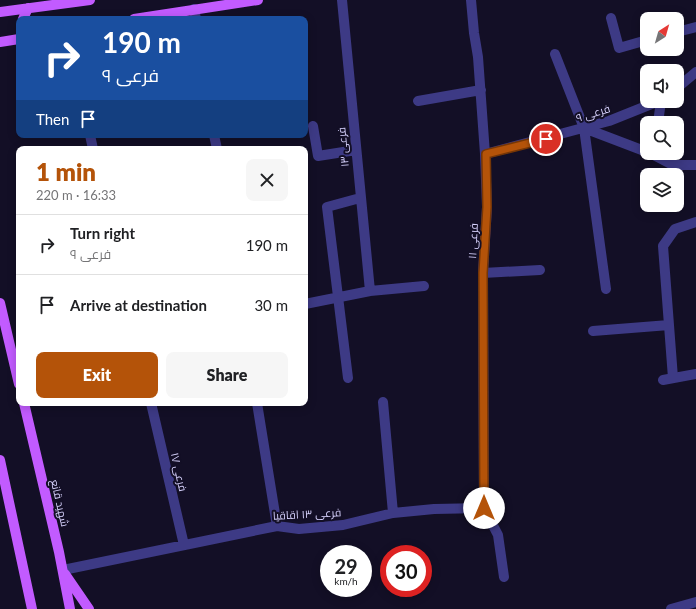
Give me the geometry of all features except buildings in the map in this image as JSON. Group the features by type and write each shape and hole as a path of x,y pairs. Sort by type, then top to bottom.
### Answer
{"main road":[{"path":"0,12 87,0"},
{"path":"171,16 195,14 258,0"},
{"path":"24,16 28,8"},
{"path":"0,42 16,39"},
{"path":"0,304 16,371"},
{"name":"شهید قانع","path":"25,406 70,609"},
{"path":"0,460 32,609"},
{"path":"62,570 89,609"}],"street":[{"name":"فرعی ۱۳","path":"342,0 370,291"},
{"name":"فرعی ۱۱","path":"471,0 486,154 487,207 483,273 484,508"},
{"path":"611,18 619,48 640,42"},
{"path":"684,30 696,27"},
{"path":"555,54 584,128 606,288"},
{"path":"684,82 696,73"},
{"path":"418,101 480,90"},
{"name":"فرعی ۹","path":"486,154 609,121 642,108"},
{"path":"313,126 318,156 356,150"},
{"path":"584,128 640,149"},
{"path":"664,160 673,165 696,165"},
{"path":"348,378 327,207 360,198"},
{"path":"696,222 675,229 663,246 668,325 668,379 696,374"},
{"path":"483,273 540,270"},
{"path":"308,303 370,291 424,286"},
{"path":"594,331 668,325"},
{"path":"383,402 392,513"},
{"name":"فرعی ۱۷","path":"152,406 184,546"},
{"path":"258,406 277,526"},
{"path":"484,508 498,535 504,576"},
{"name":"فرعی ۱۳ اقاقیا","path":"62,570 277,526 300,528 343,525 392,513 434,509 484,508"},
{"path":"671,609 696,602"}],"route":[{"path":"484,508 483,273 487,207 486,154 546,139"}]}
